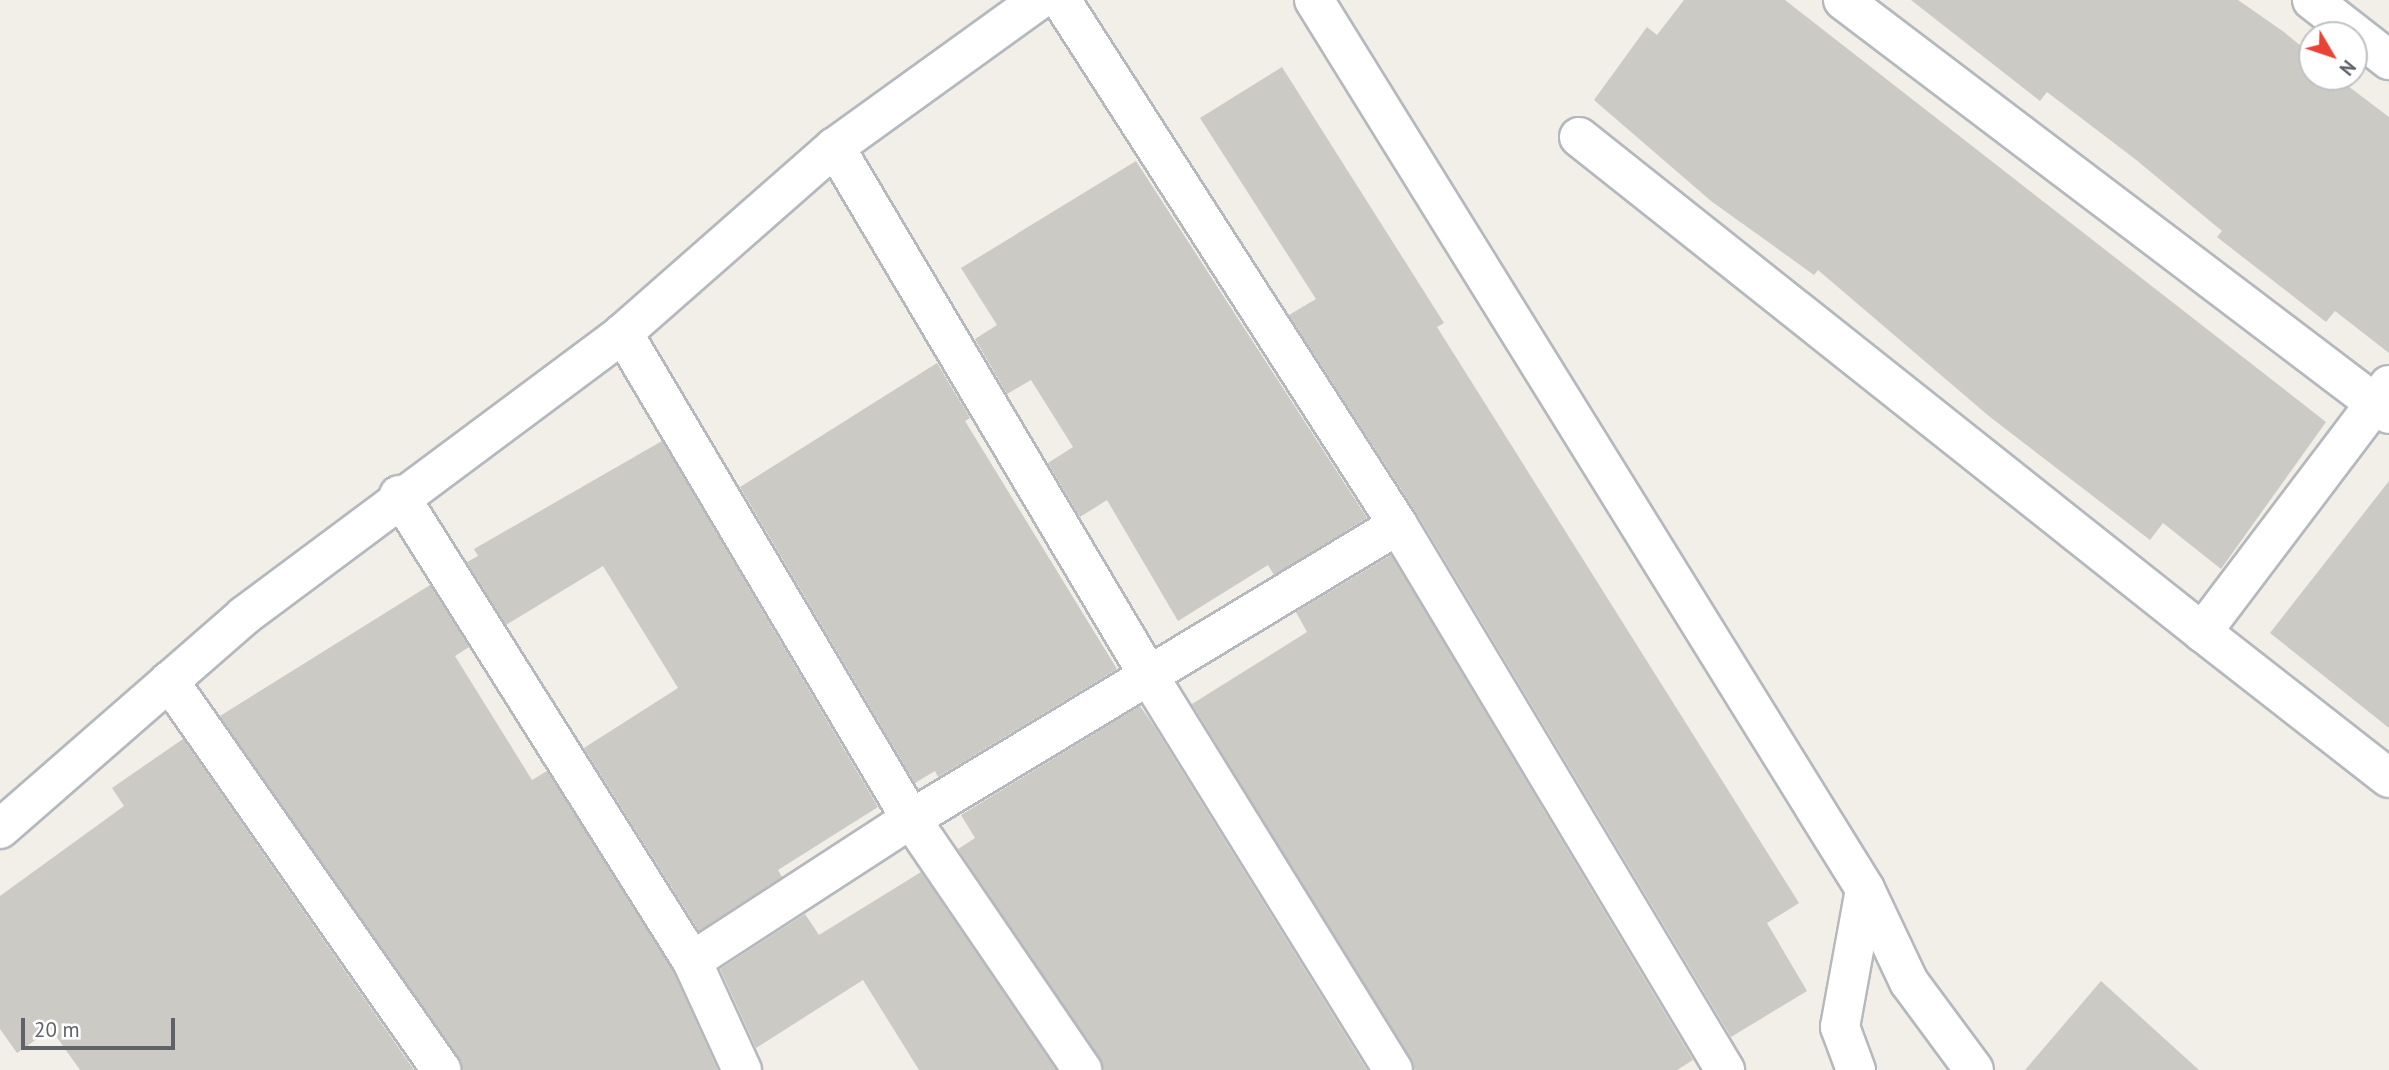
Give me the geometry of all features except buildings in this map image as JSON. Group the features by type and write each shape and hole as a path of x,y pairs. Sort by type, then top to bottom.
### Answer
{"street":[{"path":"0,829 169,681 399,495 623,332 835,146 1039,0"},
{"path":"1061,0 1398,525 1725,1070"},
{"path":"1314,0 1865,889 1909,982 1974,1070"},
{"path":"1843,0 2384,401 2202,632"},
{"path":"2312,0 2389,60"},
{"path":"1579,137 2389,778"},
{"path":"835,146 1150,678 1393,1070"},
{"path":"623,332 911,819 1082,1070"},
{"path":"399,495 692,961 742,1070"},
{"path":"692,961 911,819 1150,678 1398,525"},
{"path":"169,681 441,1070"},
{"path":"1856,1070 1840,1027 1865,889"}]}
